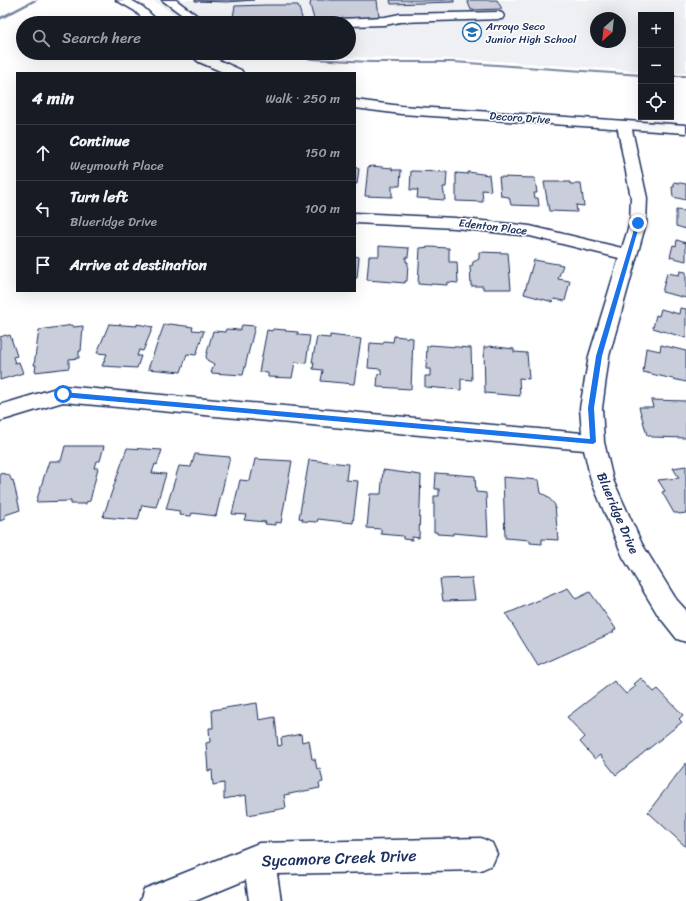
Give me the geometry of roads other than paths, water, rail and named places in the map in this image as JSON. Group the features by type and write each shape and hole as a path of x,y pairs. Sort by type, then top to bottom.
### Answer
{"street":[{"path":"122,0 138,9 146,16"},
{"path":"168,0 191,16"},
{"path":"356,22 385,21 400,18 498,16"},
{"path":"204,60 234,72"},
{"name":"Decoro Drive","path":"356,104 401,110 686,129"},
{"name":"Blueridge Drive","path":"624,125 639,198 638,223 599,356 591,408 593,442 602,480 632,550 667,607 686,630"},
{"name":"Edenton Place","path":"356,218 455,222 530,231 629,255"},
{"path":"0,413 63,394 593,442"},
{"name":"Sycamore Creek Drive","path":"156,901 259,859 481,854"},
{"path":"259,859 265,901"}],"waterway":[{"path":"0,19 36,0"},
{"path":"331,60 370,62 453,62 638,75"},
{"path":"674,76 686,76"}],"place":[{"name":"Arroyo Seco Junior High School","path":"472,32"}]}
